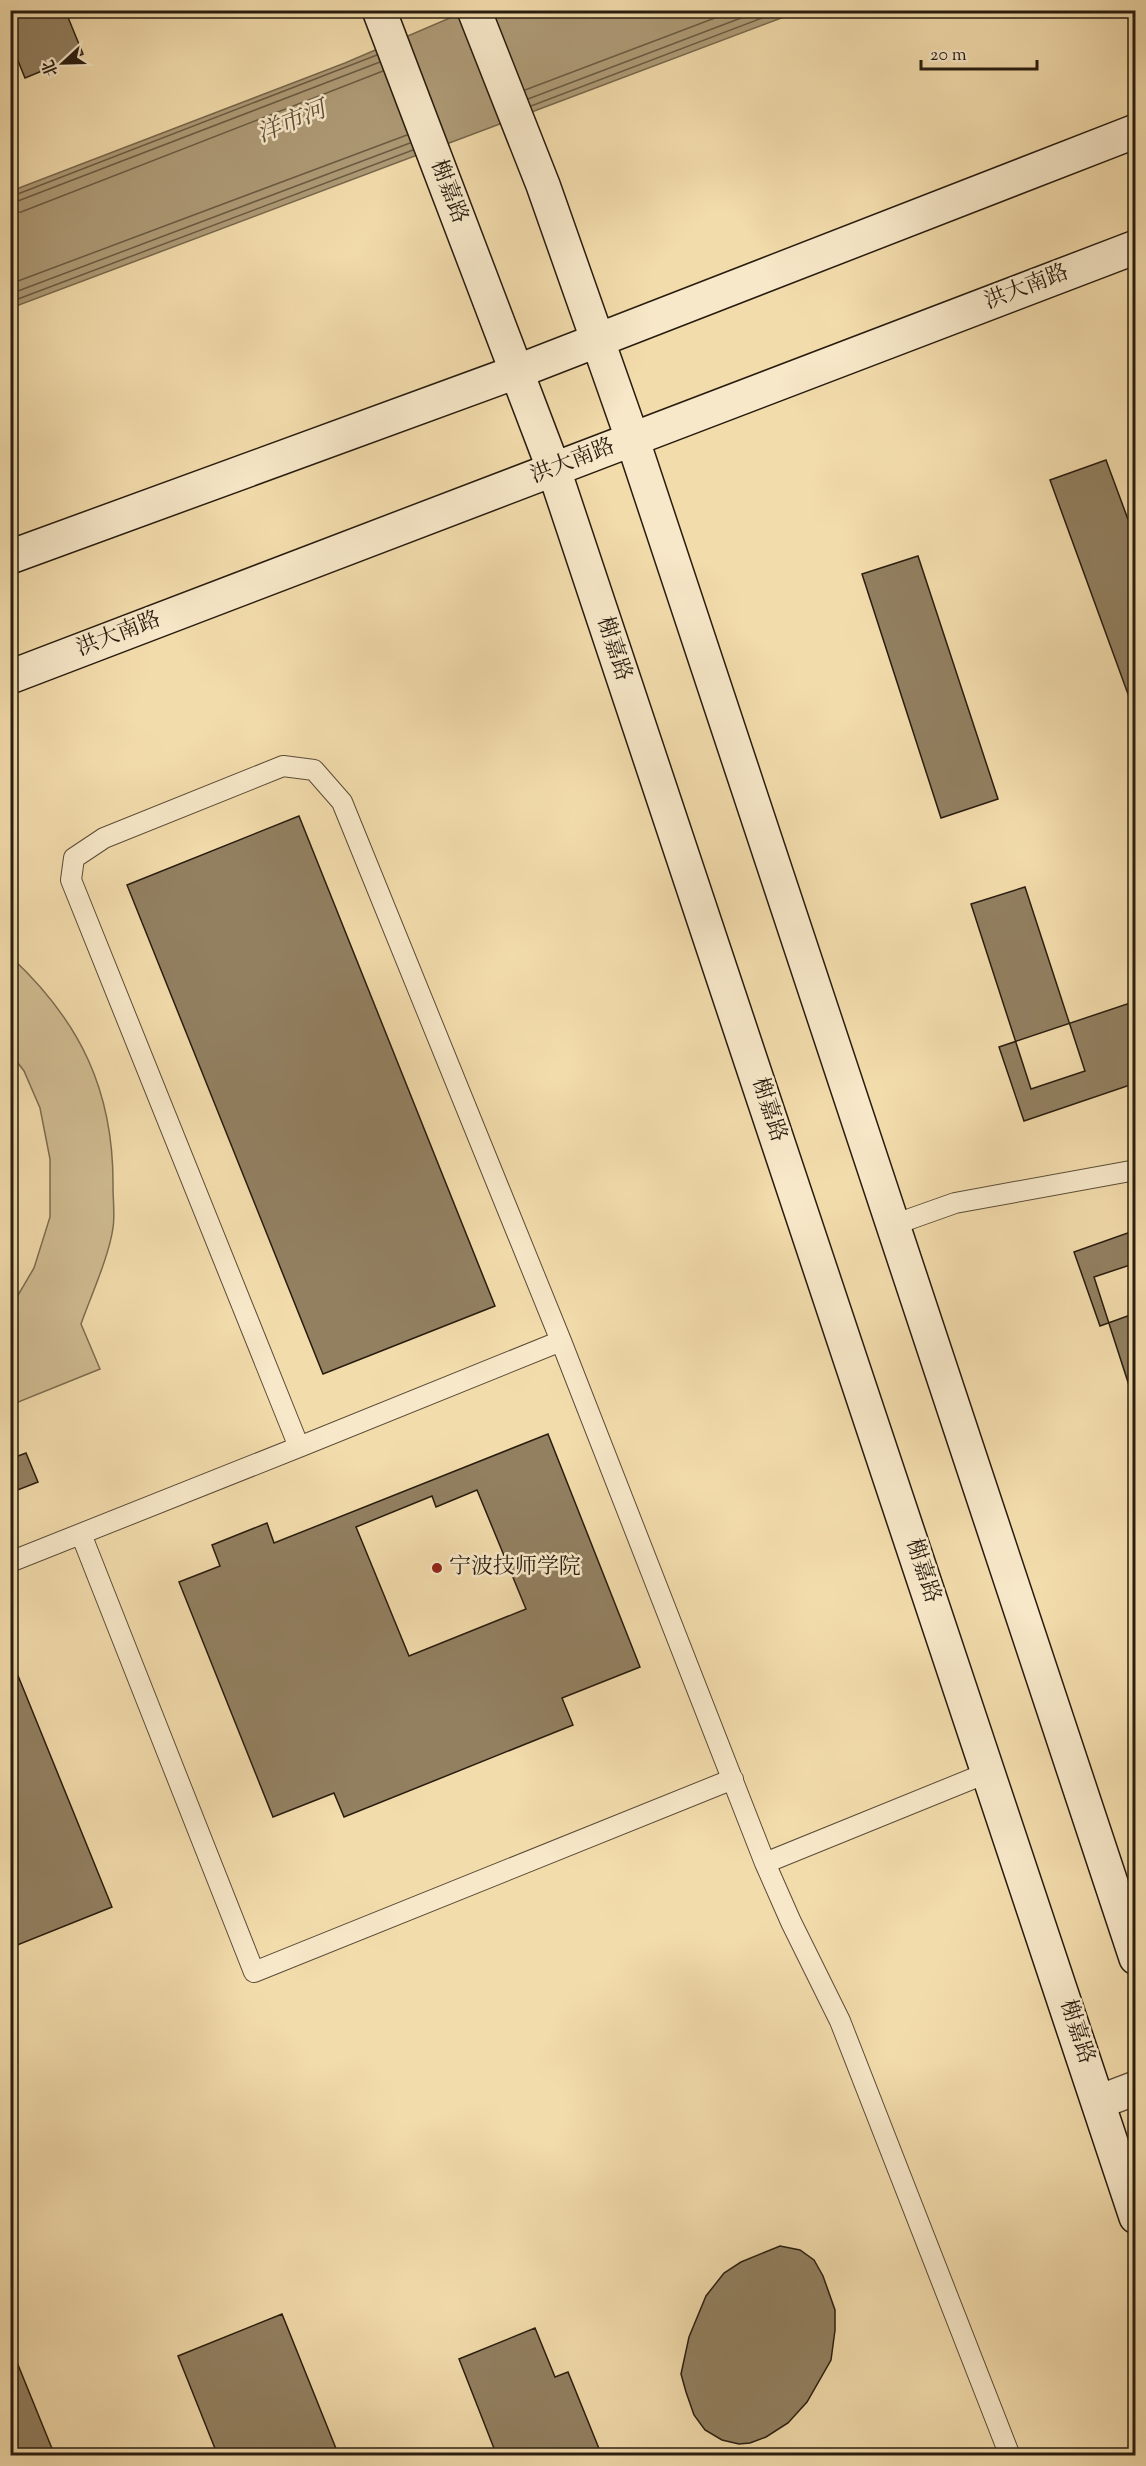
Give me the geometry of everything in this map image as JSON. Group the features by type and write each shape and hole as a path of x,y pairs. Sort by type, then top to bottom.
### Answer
{"main road":[{"name":"榭嘉路","path":"379,10 554,470 1136,2217"},
{"path":"474,10 543,184 632,438 1136,1958"},
{"path":"10,557 516,372 1136,131"},
{"name":"洪大南路","path":"10,676 1136,247"},
{"path":"1099,2102 1136,2088"}],"lane":[{"path":"299,1447 70,880 74,858 104,838 284,766 314,770 342,802 561,1341 765,1863 791,1922 840,2021 1010,2456"},
{"path":"893,1225 955,1203 1136,1170"},
{"path":"10,1562 561,1341"},
{"path":"81,1534 254,1972 734,1779"},
{"path":"765,1863 989,1772"}],"shaded area":[{"path":"11,957 56,1006 88,1060 107,1120 112,1152 114,1213 108,1251 81,1324 100,1369 11,1405 11,1307 34,1268 50,1217 50,1159 40,1108 24,1071 11,1054"}],"water":[{"name":"洋市河","path":"466,11 800,11 11,308 11,191 345,63"}],"building":[{"path":"10,10 65,10 83,54 25,78 10,41"},
{"path":"1106,460 1136,541 1136,716 1050,480"},
{"path":"918,556 998,799 941,818 862,574"},
{"path":"299,816 495,1306 323,1374 127,885"},
{"path":"1025,887 1085,1071 1031,1089 971,904"},
{"path":"1136,1001 1136,1083 1024,1121 999,1047"},
{"path":"1136,1230 1136,1313 1100,1326 1074,1252"},
{"path":"1136,1263 1136,1407 1094,1277"},
{"path":"548,1434 640,1667 562,1698 573,1725 344,1817 334,1793 273,1817 179,1582 220,1566 212,1545 267,1523 274,1543","holes":["477,1490 526,1609 409,1656 356,1527 432,1496 436,1507"]},
{"path":"26,1453 38,1482 10,1493 10,1459"},
{"path":"10,1656 112,1907 10,1948"},
{"path":"780,2246 800,2250 814,2260 823,2276 835,2310 831,2360 807,2402 788,2423 766,2437 750,2443 739,2444 722,2440 705,2430 694,2415 686,2392 681,2374 689,2337 706,2296 724,2273 741,2262"},
{"path":"282,2314 339,2456 218,2456 178,2356"},
{"path":"535,2328 555,2377 568,2372 602,2456 497,2456 459,2359"},
{"path":"10,2345 55,2456 10,2456"}],"place":[{"name":"宁波技师学院","path":"437,1568"}]}
